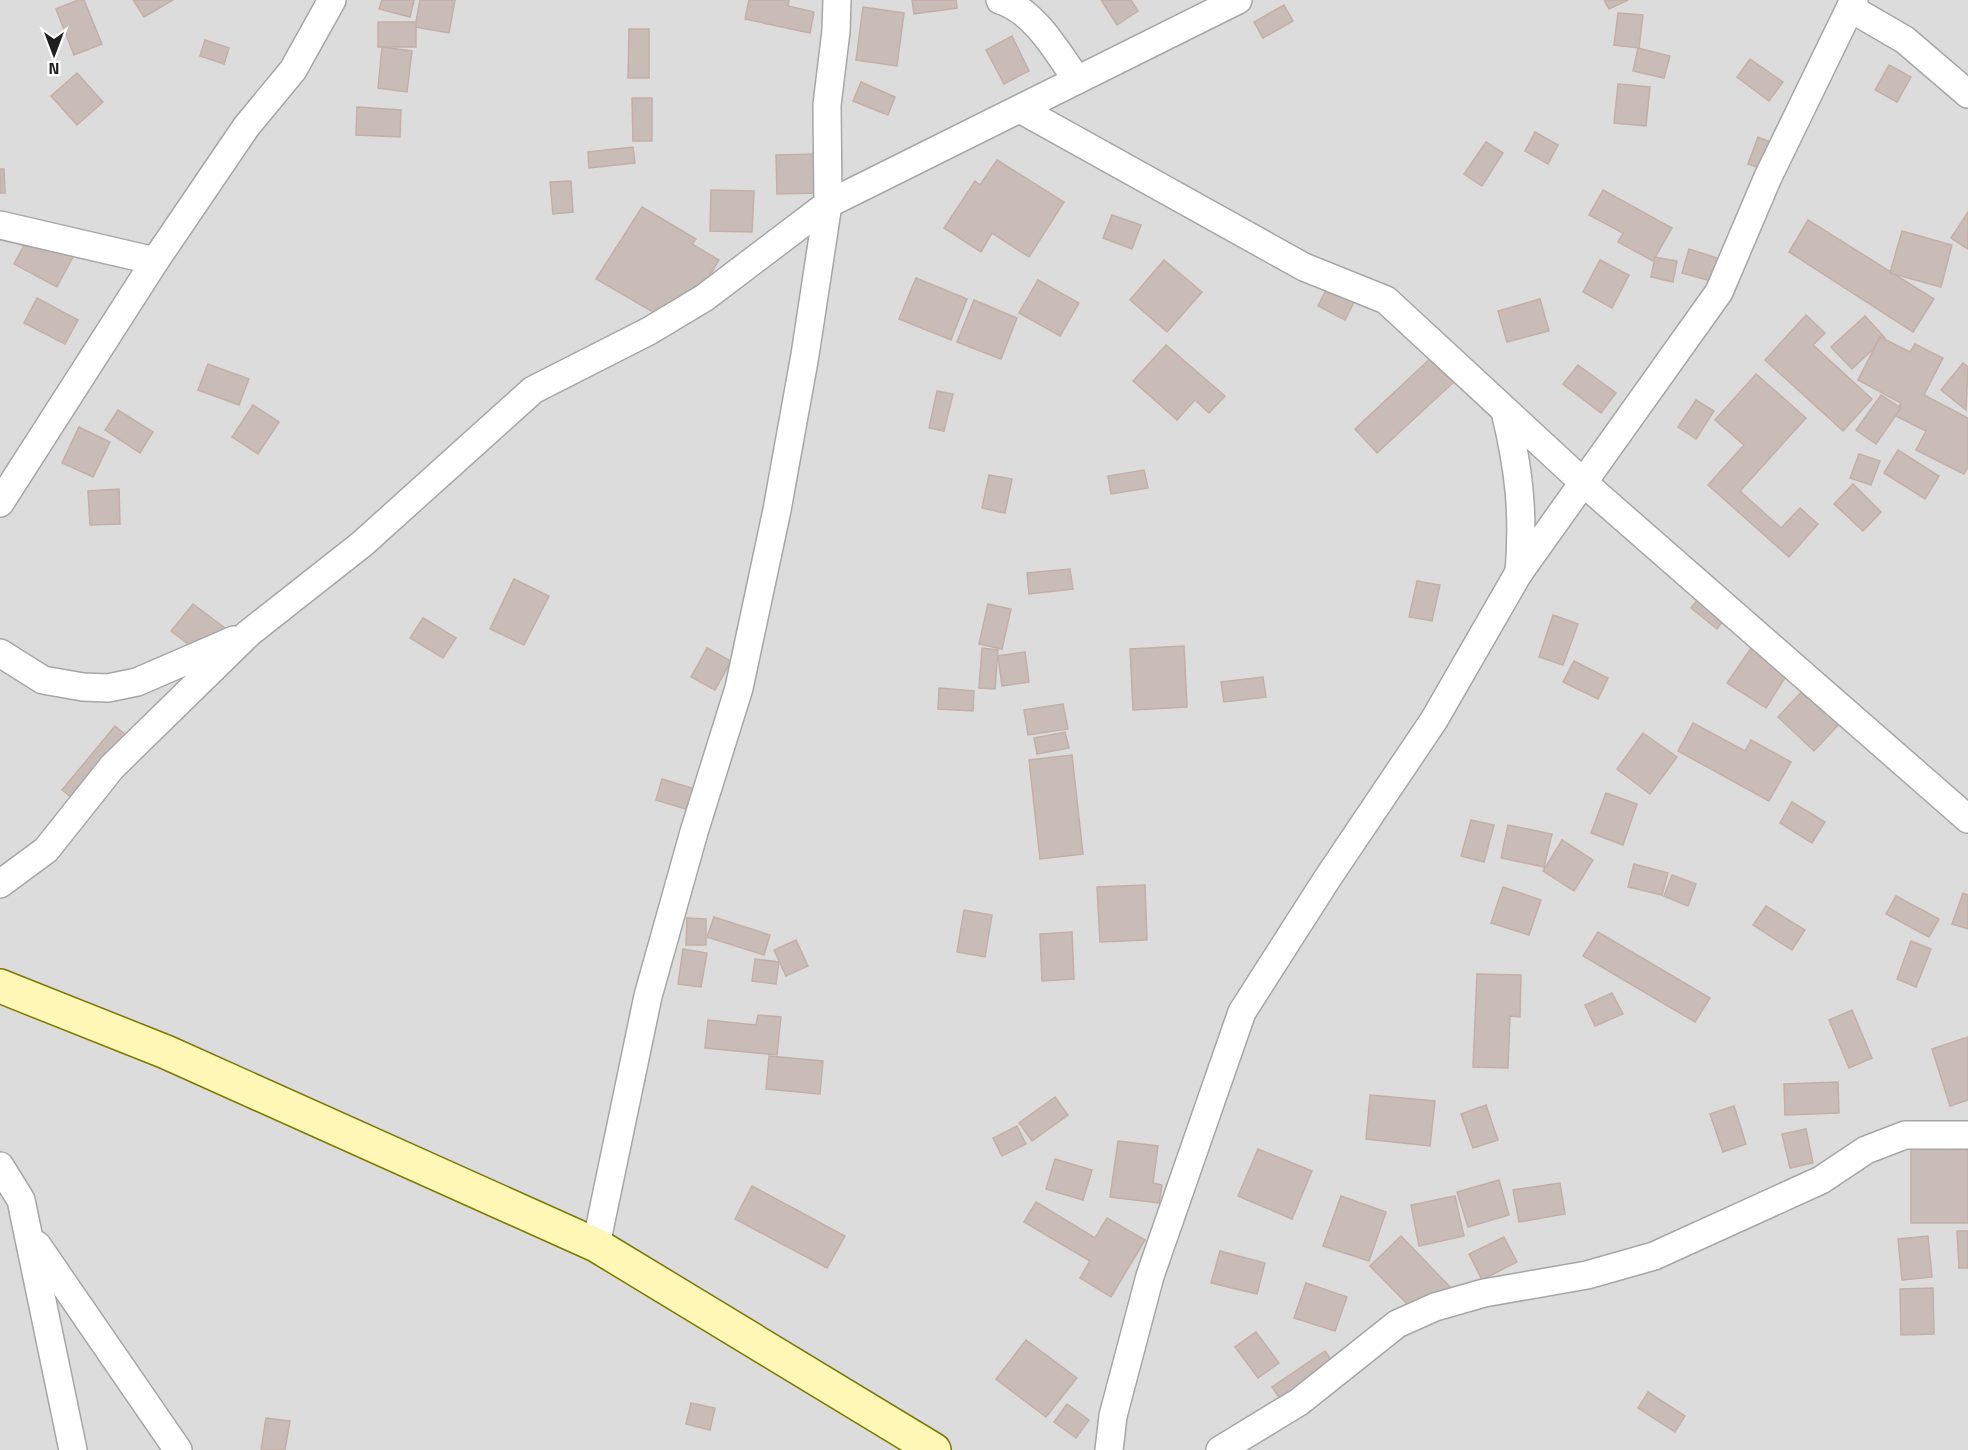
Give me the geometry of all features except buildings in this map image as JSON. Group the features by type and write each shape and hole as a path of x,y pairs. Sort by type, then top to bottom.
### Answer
{"main road":[{"path":"0,986 166,1052 596,1245 934,1450"}],"street":[{"path":"0,503 155,261 246,127 293,70 332,0"},
{"path":"596,1245 648,996 694,832 739,688 777,510 805,356 828,204 827,105 836,31 837,0"},
{"path":"1000,0 1009,3 1042,31 1077,80"},
{"path":"0,884 46,850 112,767 249,633 362,544 533,390 649,331 704,298 828,204 1238,0"},
{"path":"1109,1450 1113,1416 1150,1276 1242,1012 1327,879 1434,720 1518,574 1585,484 1719,292 1768,177 1852,4 1905,40 1968,94"},
{"path":"1020,109 1304,267 1386,300 1585,484 1957,801 1968,819"},
{"path":"0,225 155,261"},
{"path":"1506,411 1518,468 1522,530 1518,574"},
{"path":"0,653 43,680 83,687 108,688 137,682 249,633"},
{"path":"1220,1450 1299,1402 1397,1324 1435,1307 1484,1293 1587,1275 1653,1256 1821,1180 1866,1150 1905,1135 1968,1135"},
{"path":"0,1166 21,1200 30,1234 74,1450"},
{"path":"30,1234 178,1450"}],"shaded area":[{"path":"0,0 1968,0 1968,1450 0,1450"}]}
